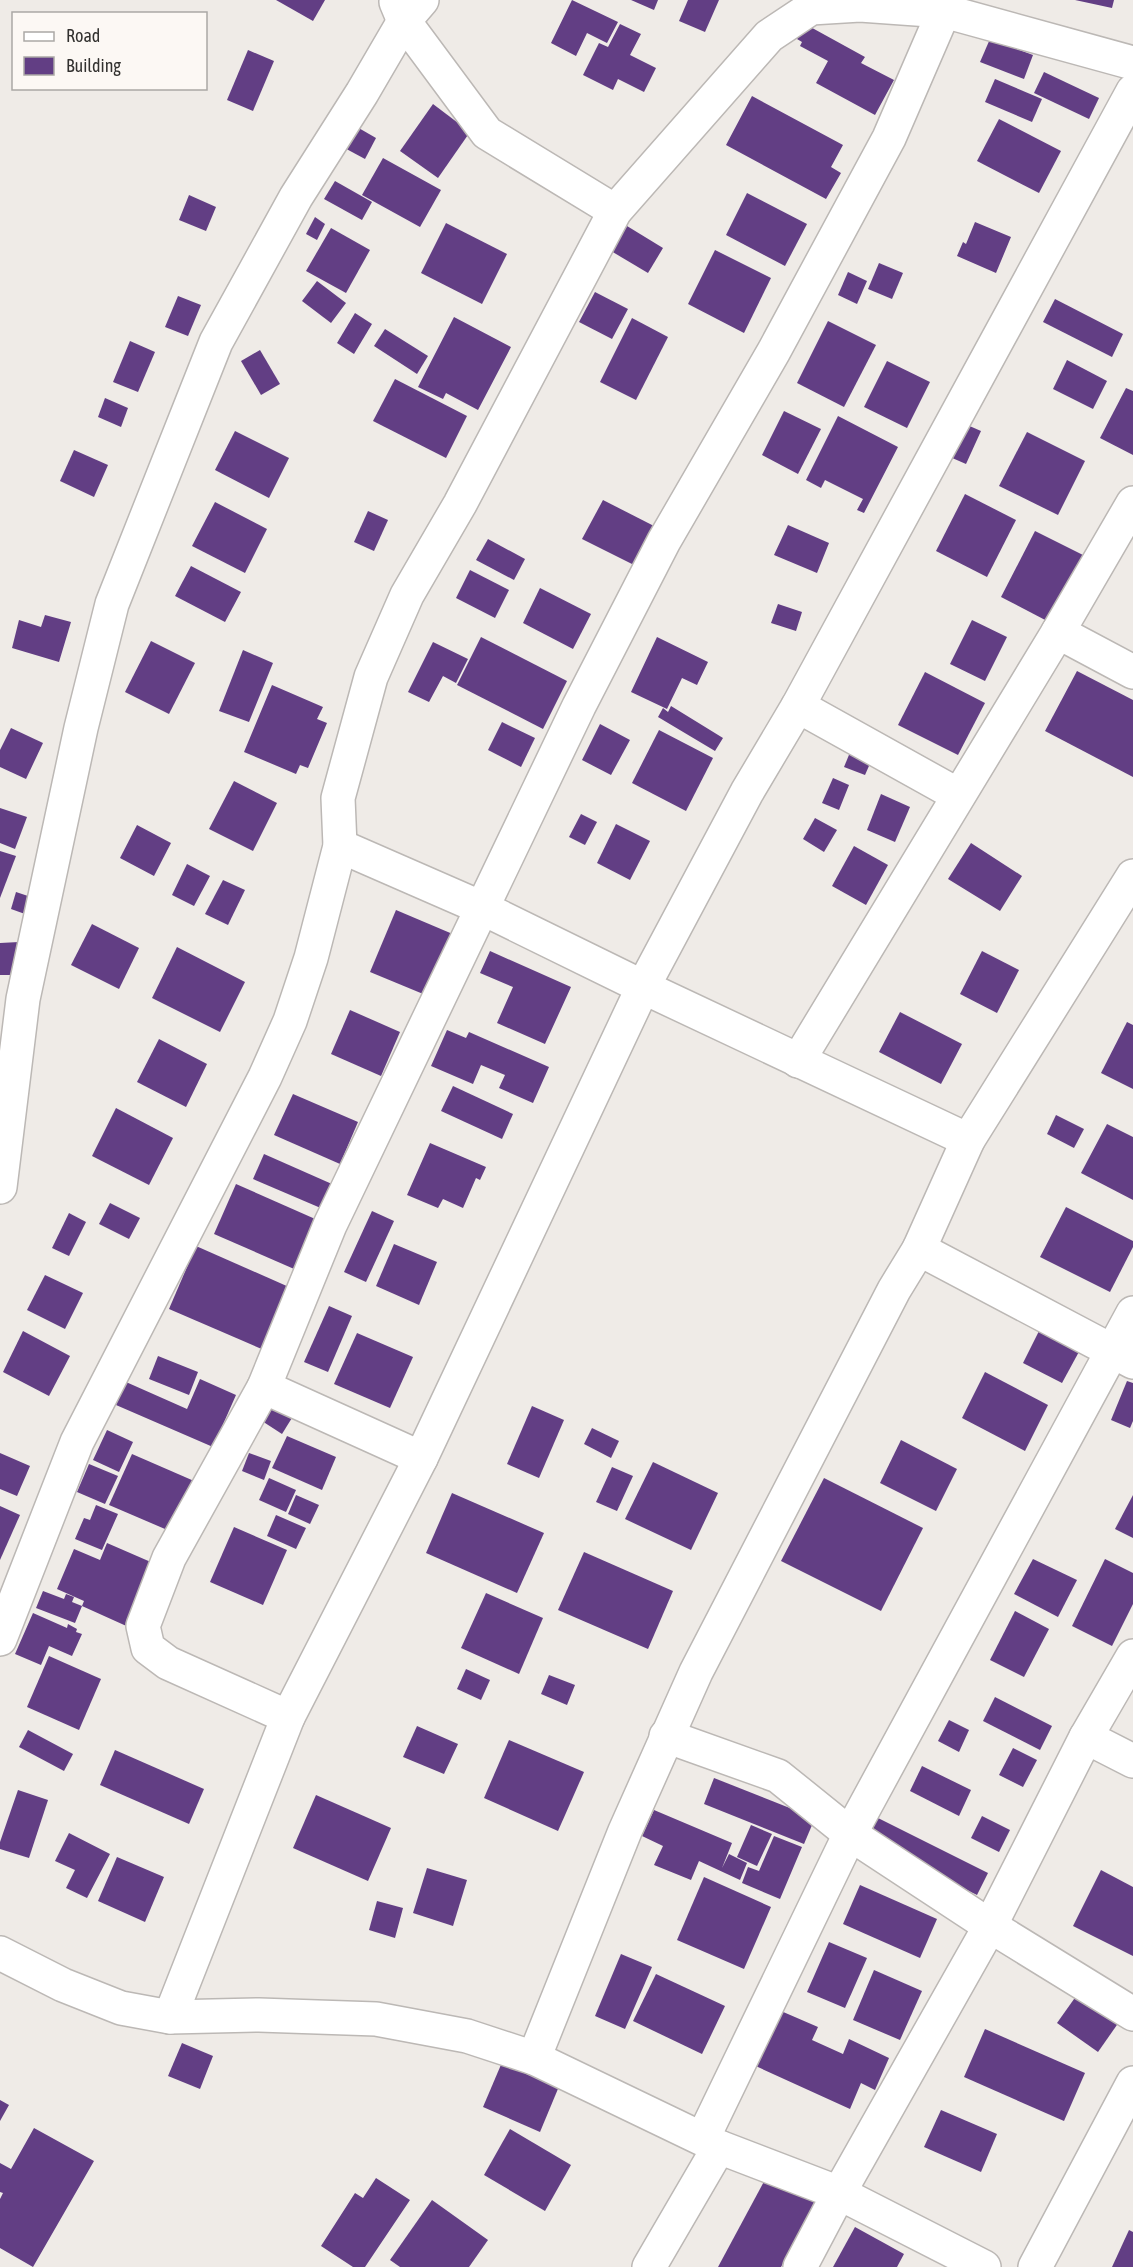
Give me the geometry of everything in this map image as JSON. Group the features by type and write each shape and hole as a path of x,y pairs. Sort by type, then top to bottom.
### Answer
{"street":[{"path":"0,1639 76,1442 265,1077 290,1021 311,958 340,846 338,798 371,678 407,595 460,504 615,212 769,36 811,8 860,4 945,5 1133,63"},
{"path":"288,1717 168,1663 148,1648 143,1626 169,1558 264,1387 330,1225 579,706 659,552 774,351 889,138 945,5"},
{"path":"0,1187 23,999 81,728 112,604 216,342 296,196 362,93 407,7 488,133 615,212"},
{"path":"170,2017 288,1717 421,1458 643,987 747,792 798,706 1133,91"},
{"path":"798,1061 1058,632 1133,502"},
{"path":"1058,632 1133,672"},
{"path":"798,706 958,795"},
{"path":"340,846 482,908 798,1061 968,1140"},
{"path":"534,2058 666,1736 701,1662 894,1290 919,1249 968,1140 1122,921 1133,876"},
{"path":"919,1249 1122,1357"},
{"path":"649,2267 711,2143 850,1834 1122,1357 1133,1313"},
{"path":"264,1387 421,1458"},
{"path":"800,2267 839,2193 990,1926 1086,1737 1133,1656"},
{"path":"666,1736 778,1776 850,1834 990,1926 1133,2014"},
{"path":"1086,1737 1133,1761"},
{"path":"0,1953 63,1985 121,2008 170,2017 259,2015 376,2019 467,2036 534,2058 711,2143 839,2193 984,2267"},
{"path":"1035,2267 1133,2083"}],"building":[{"path":"276,0 325,0 313,21"},
{"path":"572,0 618,22 607,43 587,33 576,56 551,43"},
{"path":"631,0 658,0 654,10"},
{"path":"688,0 719,0 705,32 679,21"},
{"path":"1075,0 1114,0 1112,8"},
{"path":"620,24 641,34 630,55 656,68 644,92 618,79 613,90 583,75 599,43 608,47"},
{"path":"805,24 865,57 861,63 894,80 875,115 816,83 828,61 800,46 802,42 797,39"},
{"path":"990,39 1033,55 1024,79 980,62"},
{"path":"248,50 274,61 253,111 227,100"},
{"path":"1044,72 1099,98 1089,119 1034,93"},
{"path":"995,79 1042,99 1032,122 985,102"},
{"path":"752,96 843,145 831,167 841,173 826,199 726,145"},
{"path":"433,104 470,132 438,178 400,151"},
{"path":"999,119 1061,151 1039,193 977,161"},
{"path":"350,123 376,138 365,159 339,145"},
{"path":"383,158 441,190 420,227 362,195"},
{"path":"335,181 372,202 362,220 324,199"},
{"path":"747,193 807,224 785,266 726,235"},
{"path":"189,195 216,207 206,231 179,220"},
{"path":"315,217 325,224 317,240 306,234"},
{"path":"975,222 1011,237 996,273 957,256 963,242 966,244"},
{"path":"446,223 507,254 482,304 421,273"},
{"path":"627,226 663,248 648,273 611,251"},
{"path":"331,228 370,250 346,293 306,271"},
{"path":"715,250 771,278 744,333 688,304"},
{"path":"879,263 903,273 892,299 868,289"},
{"path":"848,272 867,281 857,304 838,295"},
{"path":"317,281 346,303 331,323 302,301"},
{"path":"595,292 628,309 612,339 579,322"},
{"path":"178,296 201,305 188,336 165,327"},
{"path":"1055,299 1123,334 1112,357 1043,322"},
{"path":"355,313 372,324 354,354 337,343"},
{"path":"454,317 511,347 478,410 446,393 443,399 418,387"},
{"path":"632,318 668,337 636,400 600,382"},
{"path":"828,321 876,345 844,407 797,383"},
{"path":"385,329 428,356 417,374 374,346"},
{"path":"130,341 155,352 138,392 113,382"},
{"path":"260,350 280,384 261,395 241,361"},
{"path":"1067,360 1107,381 1093,409 1053,389"},
{"path":"887,361 930,382 907,428 864,407"},
{"path":"395,379 467,416 446,458 373,421"},
{"path":"1126,388 1133,391 1133,455 1100,438"},
{"path":"105,398 128,408 121,427 98,417"},
{"path":"784,411 821,429 798,474 762,455"},
{"path":"838,416 898,447 864,513 857,510 863,499 825,480 821,488 806,480"},
{"path":"958,421 981,431 966,464 943,454"},
{"path":"235,431 289,458 269,498 215,470"},
{"path":"1027,432 1085,461 1058,515 999,486"},
{"path":"74,450 108,465 94,497 60,481"},
{"path":"965,494 1016,520 987,577 936,551"},
{"path":"603,500 654,526 634,565 582,539"},
{"path":"215,502 267,529 245,573 192,546"},
{"path":"368,511 388,520 374,551 354,542"},
{"path":"788,525 829,543 817,573 774,555"},
{"path":"1035,531 1083,555 1049,622 1001,597"},
{"path":"488,539 525,559 514,580 476,560"},
{"path":"191,566 241,592 225,622 175,596"},
{"path":"470,570 509,590 495,618 456,598"},
{"path":"540,588 591,614 573,649 523,623"},
{"path":"778,604 802,612 796,631 771,623"},
{"path":"45,615 71,622 59,662 12,648 19,620 41,627"},
{"path":"972,620 1007,637 985,681 950,664"},
{"path":"481,637 567,681 543,729 457,685"},
{"path":"657,637 708,662 697,685 682,678 667,709 631,692"},
{"path":"151,641 195,663 169,714 125,692"},
{"path":"433,642 468,659 456,683 443,676 429,702 408,692"},
{"path":"243,650 273,663 249,722 219,711"},
{"path":"1077,671 1133,700 1133,777 1045,731"},
{"path":"925,672 985,703 958,755 898,725"},
{"path":"272,685 323,707 317,719 327,723 308,768 300,765 296,774 244,752"},
{"path":"671,706 723,738 715,751 658,717 663,708 668,712"},
{"path":"502,722 535,738 521,767 488,750"},
{"path":"600,724 630,740 611,775 582,760"},
{"path":"11,728 43,743 26,779 0,767 0,750"},
{"path":"659,730 713,758 686,811 632,783"},
{"path":"851,750 872,759 865,775 844,767"},
{"path":"833,778 849,785 839,810 822,803"},
{"path":"234,781 277,803 253,851 209,829"},
{"path":"881,794 910,807 895,842 867,830"},
{"path":"0,808 27,817 15,849 0,843"},
{"path":"581,814 597,822 585,845 569,837"},
{"path":"815,818 837,830 824,852 803,839"},
{"path":"616,824 650,841 630,880 597,863"},
{"path":"137,825 171,843 154,876 120,858"},
{"path":"971,843 1022,876 1000,911 948,879"},
{"path":"854,846 888,865 866,905 832,886"},
{"path":"0,851 16,856 0,898"},
{"path":"187,864 210,876 194,906 172,895"},
{"path":"223,880 245,890 228,925 205,914"},
{"path":"16,892 31,897 25,914 11,909"},
{"path":"396,910 455,935 428,996 370,972"},
{"path":"92,924 139,948 119,989 71,965"},
{"path":"19,942 19,975 0,975 0,943"},
{"path":"177,947 245,982 220,1032 152,998"},
{"path":"490,951 571,987 545,1044 497,1023 513,987 480,973"},
{"path":"982,951 1019,970 997,1013 960,994"},
{"path":"350,1010 400,1032 381,1076 331,1054"},
{"path":"900,1012 962,1044 941,1084 879,1052"},
{"path":"1127,1022 1133,1025 1133,1089 1101,1073"},
{"path":"447,1030 466,1038 469,1032 549,1067 533,1103 499,1088 505,1075 481,1065 473,1084 431,1066"},
{"path":"159,1039 207,1064 186,1107 137,1082"},
{"path":"453,1086 513,1114 502,1139 441,1111"},
{"path":"293,1094 358,1122 340,1164 274,1135"},
{"path":"116,1108 173,1138 149,1185 92,1156"},
{"path":"1056,1115 1084,1129 1074,1148 1047,1134"},
{"path":"1107,1124 1133,1137 1133,1200 1081,1173"},
{"path":"430,1143 486,1167 480,1180 476,1178 463,1208 443,1199 438,1208 407,1195"},
{"path":"264,1154 341,1188 330,1212 253,1179"},
{"path":"236,1184 322,1222 301,1272 214,1234"},
{"path":"110,1203 140,1218 129,1239 99,1224"},
{"path":"1066,1207 1133,1241 1133,1247 1110,1292 1040,1257"},
{"path":"372,1211 394,1221 366,1282 344,1272"},
{"path":"69,1213 86,1222 69,1256 52,1248"},
{"path":"394,1244 437,1262 419,1305 376,1286"},
{"path":"196,1246 298,1291 271,1353 169,1309"},
{"path":"45,1275 83,1293 65,1329 27,1310"},
{"path":"329,1306 352,1316 328,1372 304,1362"},
{"path":"1041,1327 1081,1348 1062,1383 1023,1363"},
{"path":"23,1331 70,1356 49,1396 3,1372"},
{"path":"357,1333 413,1357 390,1408 334,1384"},
{"path":"158,1356 198,1372 189,1395 149,1379"},
{"path":"985,1372 1048,1405 1025,1451 962,1418"},
{"path":"200,1379 236,1395 213,1447 116,1405 126,1382 187,1409"},
{"path":"1127,1381 1133,1383 1133,1421 1130,1428 1111,1420"},
{"path":"274,1400 295,1413 282,1434 262,1421"},
{"path":"532,1406 564,1420 539,1478 507,1464"},
{"path":"592,1428 619,1441 611,1458 584,1444"},
{"path":"107,1430 133,1442 119,1472 93,1460"},
{"path":"287,1436 336,1457 322,1490 272,1468"},
{"path":"901,1440 957,1469 936,1511 880,1483"},
{"path":"0,1453 30,1466 17,1496 0,1489"},
{"path":"249,1453 271,1461 264,1480 242,1471"},
{"path":"132,1454 201,1484 179,1535 109,1505"},
{"path":"653,1462 718,1493 691,1550 625,1519"},
{"path":"89,1464 118,1476 105,1504 77,1492"},
{"path":"612,1467 633,1476 617,1511 596,1502"},
{"path":"269,1478 296,1490 286,1512 259,1500"},
{"path":"824,1478 923,1528 881,1611 781,1561"},
{"path":"452,1493 544,1533 517,1593 426,1553"},
{"path":"296,1495 319,1505 310,1524 288,1514"},
{"path":"1133,1495 1133,1538 1115,1529"},
{"path":"96,1505 118,1514 102,1550 75,1539 84,1518 90,1520"},
{"path":"0,1506 20,1515 0,1560"},
{"path":"276,1515 306,1528 296,1549 267,1536"},
{"path":"234,1527 287,1550 263,1605 210,1582"},
{"path":"107,1543 160,1566 133,1629 82,1606 84,1601 57,1589 74,1549 100,1560"},
{"path":"584,1552 673,1591 648,1649 558,1610"},
{"path":"1033,1559 1077,1580 1058,1617 1014,1594"},
{"path":"1105,1559 1133,1573 1133,1604 1112,1646 1072,1626"},
{"path":"43,1591 64,1599 66,1594 74,1597 72,1602 82,1606 75,1623 36,1608"},
{"path":"486,1593 543,1618 519,1674 461,1648"},
{"path":"1015,1611 1049,1629 1024,1677 990,1660"},
{"path":"33,1613 67,1628 68,1624 77,1629 76,1632 82,1634 72,1656 49,1646 41,1665 15,1654"},
{"path":"49,1656 101,1679 79,1730 27,1707"},
{"path":"466,1669 490,1680 481,1700 457,1689"},
{"path":"549,1675 575,1685 567,1705 541,1694"},
{"path":"995,1697 1052,1726 1040,1750 983,1721"},
{"path":"949,1720 969,1730 959,1752 938,1741"},
{"path":"417,1726 458,1744 444,1774 403,1757"},
{"path":"28,1730 73,1754 64,1771 19,1747"},
{"path":"509,1740 584,1772 558,1831 484,1798"},
{"path":"1013,1748 1037,1760 1023,1787 999,1775"},
{"path":"115,1750 204,1789 189,1824 100,1785"},
{"path":"922,1766 971,1790 959,1816 910,1791"},
{"path":"714,1778 815,1818 804,1844 704,1804"},
{"path":"18,1790 48,1800 29,1858 0,1849 0,1842"},
{"path":"316,1795 391,1828 368,1881 293,1848"},
{"path":"654,1810 732,1843 722,1868 729,1854 747,1863 740,1880 699,1861 691,1880 654,1865 663,1846 642,1836"},
{"path":"872,1815 988,1873 977,1895 860,1837"},
{"path":"982,1816 1010,1830 999,1852 971,1838"},
{"path":"751,1825 772,1834 757,1866 737,1857"},
{"path":"69,1833 110,1854 87,1898 66,1888 75,1870 55,1861"},
{"path":"774,1836 802,1847 780,1899 742,1883 748,1867 759,1871"},
{"path":"117,1857 164,1877 145,1922 98,1901"},
{"path":"427,1868 467,1880 453,1926 413,1913"},
{"path":"1101,1870 1133,1887 1133,1956 1073,1926"},
{"path":"704,1877 771,1907 744,1969 677,1940"},
{"path":"860,1885 937,1919 920,1958 843,1924"},
{"path":"377,1901 403,1908 395,1938 369,1930"},
{"path":"829,1942 867,1958 845,2008 807,1992"},
{"path":"621,1954 652,1967 625,2029 595,2016"},
{"path":"874,1970 922,1991 900,2040 853,2020"},
{"path":"656,1974 725,2006 702,2054 633,2021"},
{"path":"1079,1992 1119,2022 1098,2052 1057,2023"},
{"path":"774,2008 818,2027 812,2040 843,2054 849,2039 889,2058 875,2090 861,2083 850,2109 749,2063"},
{"path":"985,2029 1085,2073 1064,2121 964,2077"},
{"path":"182,2043 213,2056 200,2089 168,2076"},
{"path":"503,2060 560,2084 540,2132 483,2107"},
{"path":"0,2100 9,2105 0,2121"},
{"path":"941,2110 997,2134 981,2172 924,2147"},
{"path":"34,2128 94,2161 33,2267 0,2248 0,2199 3,2193 0,2192 0,2163 11,2169"},
{"path":"510,2129 571,2165 545,2211 484,2175"},
{"path":"767,2176 816,2203 781,2267 718,2267"},
{"path":"376,2178 410,2200 365,2267 353,2267 321,2246 355,2193 363,2198"},
{"path":"432,2200 488,2240 469,2267 400,2267 390,2260"},
{"path":"855,2227 904,2254 897,2267 833,2267"},
{"path":"1129,2230 1133,2232 1133,2267 1112,2267"}]}
